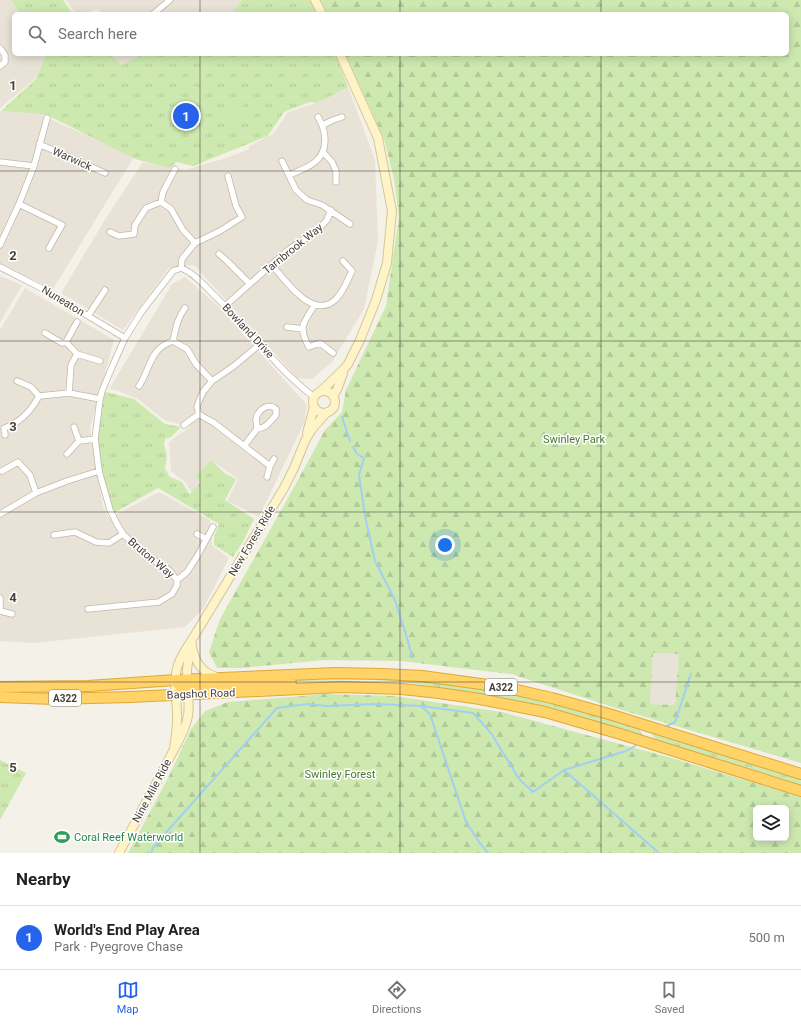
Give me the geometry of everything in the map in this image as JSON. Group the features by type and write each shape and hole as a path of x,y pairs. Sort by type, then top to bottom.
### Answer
{"highway":[{"name":"Bagshot Road","path":"0,697 54,699 130,697 176,686 188,688 221,678 343,673 403,675 503,687 572,703 801,774"},
{"name":"Bagshot Road","path":"0,687 340,687 402,689 461,696 545,712 801,791"}],"main road":[{"path":"316,0 321,12"},
{"path":"333,396 337,390 343,370 360,340 376,300 387,263 392,211 378,138 341,56"},
{"path":"321,391 328,392 334,399 334,405 331,410 327,412 318,411 314,407 314,397 343,370"},
{"name":"New Forest Ride","path":"305,442 314,407"},
{"name":"New Forest Ride","path":"176,686 178,665 182,655 192,642 284,488 312,429 327,412"},
{"path":"192,642 197,662 201,668 206,673 221,678"},
{"name":"New Forest Ride","path":"188,688 188,661 192,642"},
{"name":"Nine Mile Ride","path":"174,749 177,721 176,686"},
{"name":"Nine Mile Ride","path":"119,853 185,729 188,716 188,688"}],"street":[{"path":"156,12 170,0"},
{"path":"0,48 5,54 5,62 0,66"},
{"path":"289,175 315,162 323,152 325,146 325,133 323,125 318,117"},
{"path":"323,125 342,117"},
{"name":"Warwick","path":"0,245 19,204 34,166 47,118"},
{"name":"Warwick","path":"40,144 105,173"},
{"path":"323,152 332,162 336,171 336,182"},
{"name":"Tarnbrook Way","path":"282,161 296,190 307,200 331,210 350,224"},
{"path":"0,162 34,166"},
{"path":"161,202 163,192 175,169"},
{"path":"181,268 182,259 195,243 220,231 242,217 236,206 228,176"},
{"path":"110,232 120,236 134,234 136,225 146,208 161,202"},
{"path":"161,202 171,209 183,230 195,243"},
{"path":"19,204 62,225 49,248"},
{"name":"Tarnbrook Way","path":"225,306 288,250 317,231 327,220 331,210"},
{"path":"219,254 228,261 250,284"},
{"path":"272,265 295,292 307,302 324,306 334,301 344,289 352,271 343,261"},
{"name":"Nuneaton","path":"0,267 43,289 125,338"},
{"name":"Bowland Drive","path":"181,268 205,286 286,373 314,397"},
{"name":"Bruton Way","path":"88,609 159,602 172,594 177,585 177,580 169,570 142,553 123,534 110,510 99,471 95,439 102,391 125,338 142,311 173,271 181,268"},
{"path":"88,316 105,290"},
{"path":"315,305 306,318 303,328 304,339 309,347 320,343 333,353"},
{"path":"173,341 177,322 186,308"},
{"path":"66,342 78,322"},
{"path":"287,327 303,328"},
{"path":"45,333 62,343 66,342 77,354 100,361"},
{"path":"139,386 144,378 148,365 156,352 166,343 173,341 187,349 196,364 212,381"},
{"path":"260,344 234,366 212,381 204,392 197,407 199,414 213,422 270,466"},
{"path":"69,393 71,365 77,354"},
{"path":"17,381 31,387 39,396"},
{"path":"3,429 21,420 39,396 69,393 100,399"},
{"path":"184,425 199,414"},
{"path":"74,427 79,441"},
{"path":"244,446 257,429"},
{"path":"67,454 79,441 95,439"},
{"path":"267,477 274,459"},
{"path":"2,471 18,462 30,475 36,493"},
{"path":"0,514 36,493 99,471"},
{"path":"177,580 187,572 213,528"},
{"path":"54,535 75,532 96,542 109,543 123,534"},
{"path":"197,534 206,539"},
{"path":"0,598 0,610 12,614"}],"shaded area":[{"path":"0,0 11,0 20,12 12,12 12,56 45,56 36,78 0,108"},
{"path":"66,0 242,0 233,12 100,12 98,9 88,12 75,12"},
{"path":"112,56 138,56 122,65"},
{"path":"348,87 375,160 378,241 364,309 332,362 312,379 297,378 194,265 169,268 123,330 61,293 106,218 143,162 185,170 226,158 249,149 249,146 273,134 285,117 286,113 316,103 316,98"},
{"path":"1,111 39,114 134,157 53,289 0,264"},
{"path":"0,276 22,285 0,323"},
{"path":"185,277 216,304 307,405 304,423 259,517 227,501 238,479 211,460 195,476 201,482 192,493 185,482 171,471 169,442 190,427 164,420 138,399 110,388 172,284"},
{"path":"25,288 114,340 90,428 103,506 109,518 159,492 210,520 212,545 229,558 203,609 185,627 34,643 0,641 0,330"},
{"path":"653,653 679,654 675,705 650,704"}],"green space":[{"path":"11,0 63,0 72,12 20,12"},
{"path":"242,0 314,0 318,12 233,12"},
{"name":"Swinley Park","path":"321,0 801,0 801,763 625,711 511,674 401,661 324,660 241,668 217,668 209,652 220,619 325,430 342,412 346,390 386,306 399,216 394,179 384,139 346,56 789,56 789,12 326,12","holes":["653,653 679,654 675,705 650,704"]},
{"path":"45,56 112,56 122,65 138,56 336,56 348,87 316,103 310,102 284,112 268,136 193,166 177,162 169,168 135,159 47,115 1,111 36,79"},
{"path":"233,100 244,102 236,131 225,128"},
{"path":"102,391 134,399 165,424 181,427 171,437 165,439 164,444 167,456 165,469 170,477 182,482 190,494 201,482 195,476 211,460 226,474 236,479 225,500 254,519 243,542 233,557 214,545 214,536 219,524 158,488 112,514 95,439"},
{"path":"286,679 387,679 439,683 505,693 558,705 639,728 644,738 500,700 445,688 405,682 370,680 287,681"},
{"name":"Swinley Forest","path":"326,694 394,696 502,712 668,757 801,797 801,853 128,853 169,776 191,729 205,711 228,702"},
{"path":"649,731 801,779 801,788 658,742"},
{"path":"0,760 26,773 0,820"}],"waterway":[{"path":"342,417 350,441"},
{"path":"353,447 357,454 364,458 359,475 365,516 375,561 395,600 412,658"},
{"path":"667,726 675,722 691,674"},
{"path":"151,853 154,846 277,708 308,704 326,706 376,704 421,706 473,713 491,733 519,779 533,792 564,770 659,853"},
{"path":"422,707 430,714 466,822 488,853"},
{"path":"564,770 626,751 635,746"}],"place":[{"name":"World's End Play Area","path":"186,116"},
{"name":"Coral Reef Waterworld","path":"62,837"}]}
